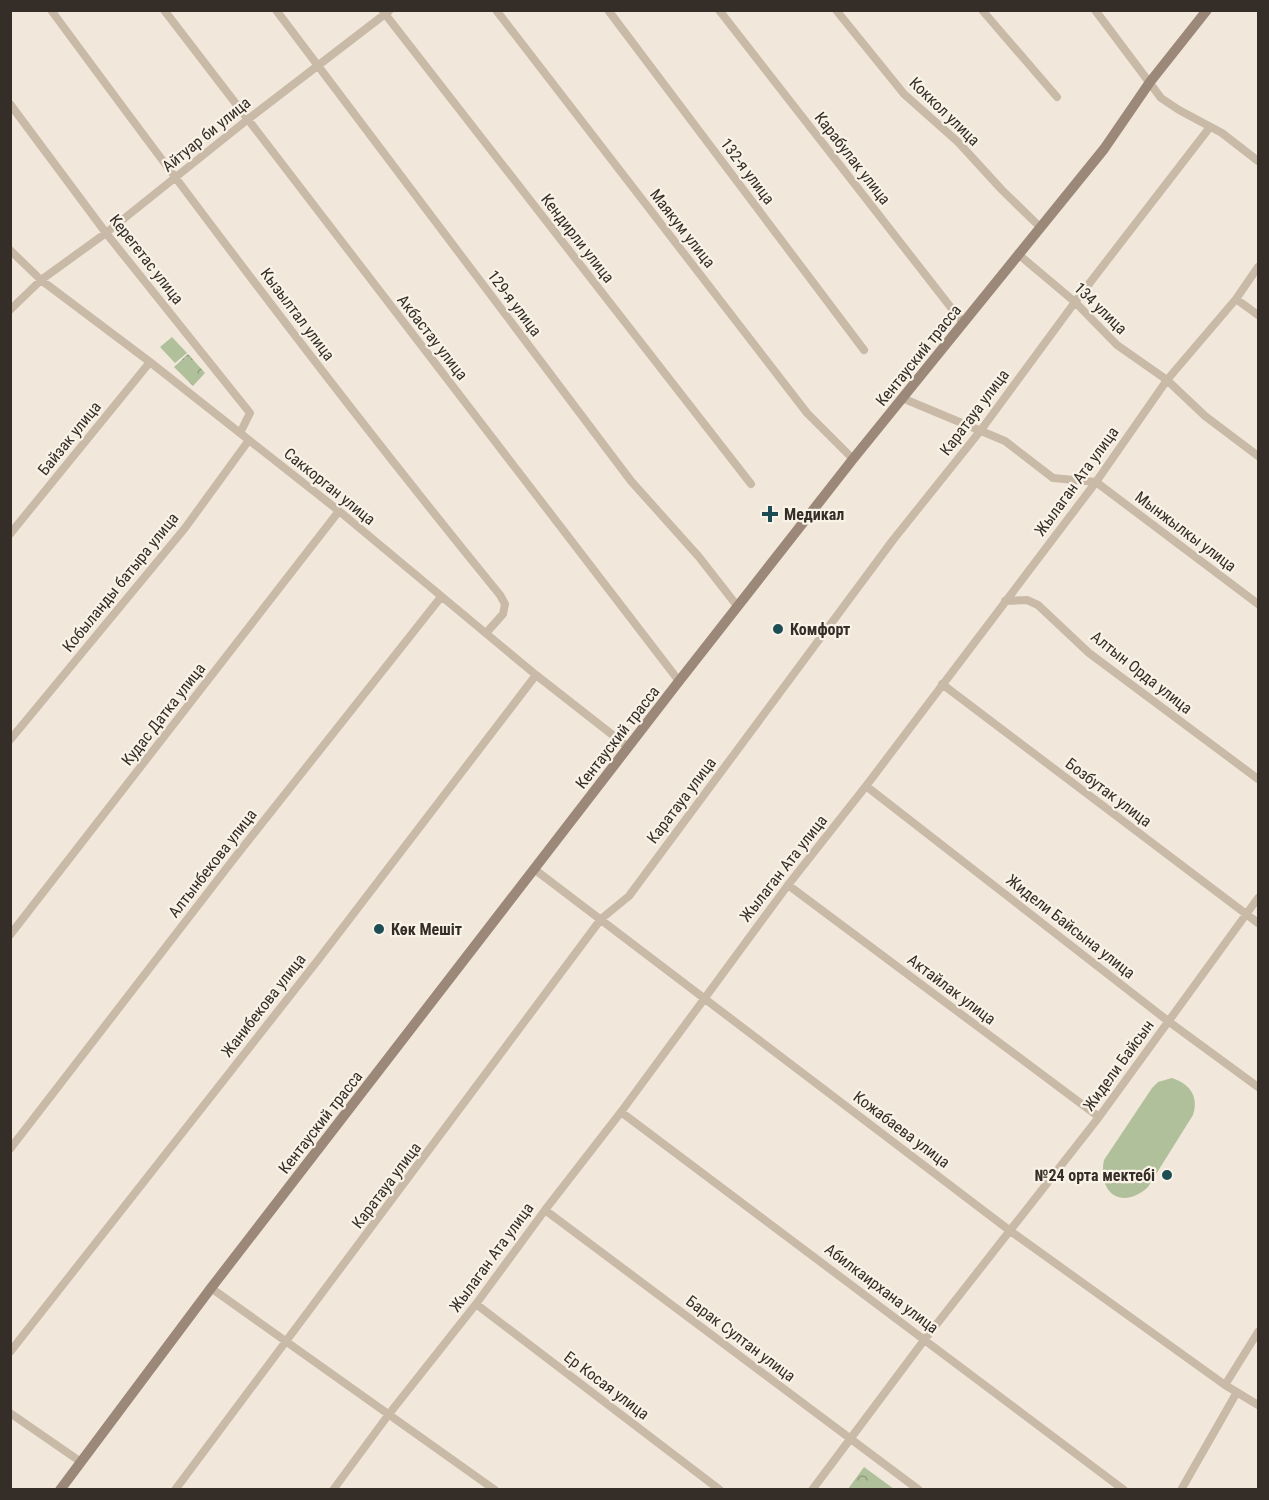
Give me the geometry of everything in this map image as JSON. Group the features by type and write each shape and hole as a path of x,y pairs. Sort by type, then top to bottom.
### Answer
{"main road":[{"name":"Кентауский трасса","path":"60,1490 211,1288 628,747 853,459 1104,149 1150,82 1207,10"}],"street":[{"name":"Кызылтал улица","path":"51,10 175,178 410,484 500,595 505,604 503,614 487,632"},
{"name":"Акбастау улица","path":"164,10 680,681"},
{"name":"129-я улица","path":"276,10 631,481 699,557 738,607"},
{"name":"Маякум улица","path":"496,10 807,413 853,459"},
{"name":"132-я улица","path":"608,10 864,350"},
{"name":"Карабулак улица","path":"719,10 963,323"},
{"name":"Коккол улица","path":"836,10 904,94 958,142 1002,190 1040,226"},
{"path":"982,10 1057,97"},
{"path":"1095,10 1161,98 1222,133 1258,161"},
{"name":"Айтуар би улица","path":"10,310 41,280 106,232 385,12"},
{"name":"Кендирли улица","path":"385,12 751,484"},
{"name":"Керегетас улица","path":"10,104 106,232 250,413 240,433"},
{"name":"Каратауа улица","path":"175,1490 601,920 629,896 893,540 981,430 1075,302 1210,127"},
{"name":"Саккорган улица","path":"10,250 41,280 150,362 339,511 536,675 628,747"},
{"name":"134 улица","path":"1018,254 1075,302 1117,345 1167,380 1205,416 1258,456"},
{"name":"Жылаган Ата улица","path":"333,1490 389,1413 476,1304 621,1112 788,885 866,786 1096,482 1167,380 1236,298 1258,267"},
{"path":"1236,298 1258,315"},
{"name":"Байзак улица","path":"10,534 150,362"},
{"path":"902,398 1005,441 1053,478 1096,482"},
{"name":"Кобыланды батыра улица","path":"10,740 185,528 249,440"},
{"name":"Мынжылкы улица","path":"1096,482 1258,604"},
{"name":"Кудас Датка улица","path":"10,935 339,511"},
{"name":"Алтынбекова улица","path":"10,1149 236,856 441,597"},
{"name":"Алтын Орда улица","path":"1005,601 1027,600 1038,605 1089,653 1258,779"},
{"name":"Жанибекова улица","path":"10,1352 318,960 536,675"},
{"name":"Бозбутак улица","path":"942,684 1258,923"},
{"name":"Жидели Байсына улица","path":"866,786 1168,1021 1258,1087"},
{"name":"Кожабаева улица","path":"534,869 1009,1230 1225,1385 1258,1405"},
{"name":"Актайлак улица","path":"788,885 1099,1117"},
{"name":"Жидели Байсын","path":"812,1490 925,1339 1099,1117 1258,898"},
{"name":"Абилкаирхана улица","path":"621,1112 1124,1490"},
{"name":"Барак Султан улица","path":"545,1210 919,1490"},
{"path":"211,1288 495,1490"},
{"name":"Ер Косая улица","path":"476,1304 720,1490"},
{"path":"1225,1385 1258,1332"},
{"path":"1181,1490 1238,1392"},
{"path":"10,1413 81,1462"}],"green space":[{"path":"172,337 187,353 175,363 160,347"},
{"path":"188,354 205,373 193,386 174,367"},
{"path":"1172,1078 1184,1084 1192,1092 1195,1102 1193,1115 1148,1187 1129,1198 1114,1195 1104,1182 1104,1160 1152,1088 1158,1082"},
{"path":"864,1467 894,1489 848,1489"}],"place":[{"name":"Медикал","path":"770,514"},
{"name":"Комфорт","path":"778,629"},
{"name":"Көк Мешіт","path":"379,929"},
{"name":"№24 орта мектебі","path":"1167,1175"}]}
